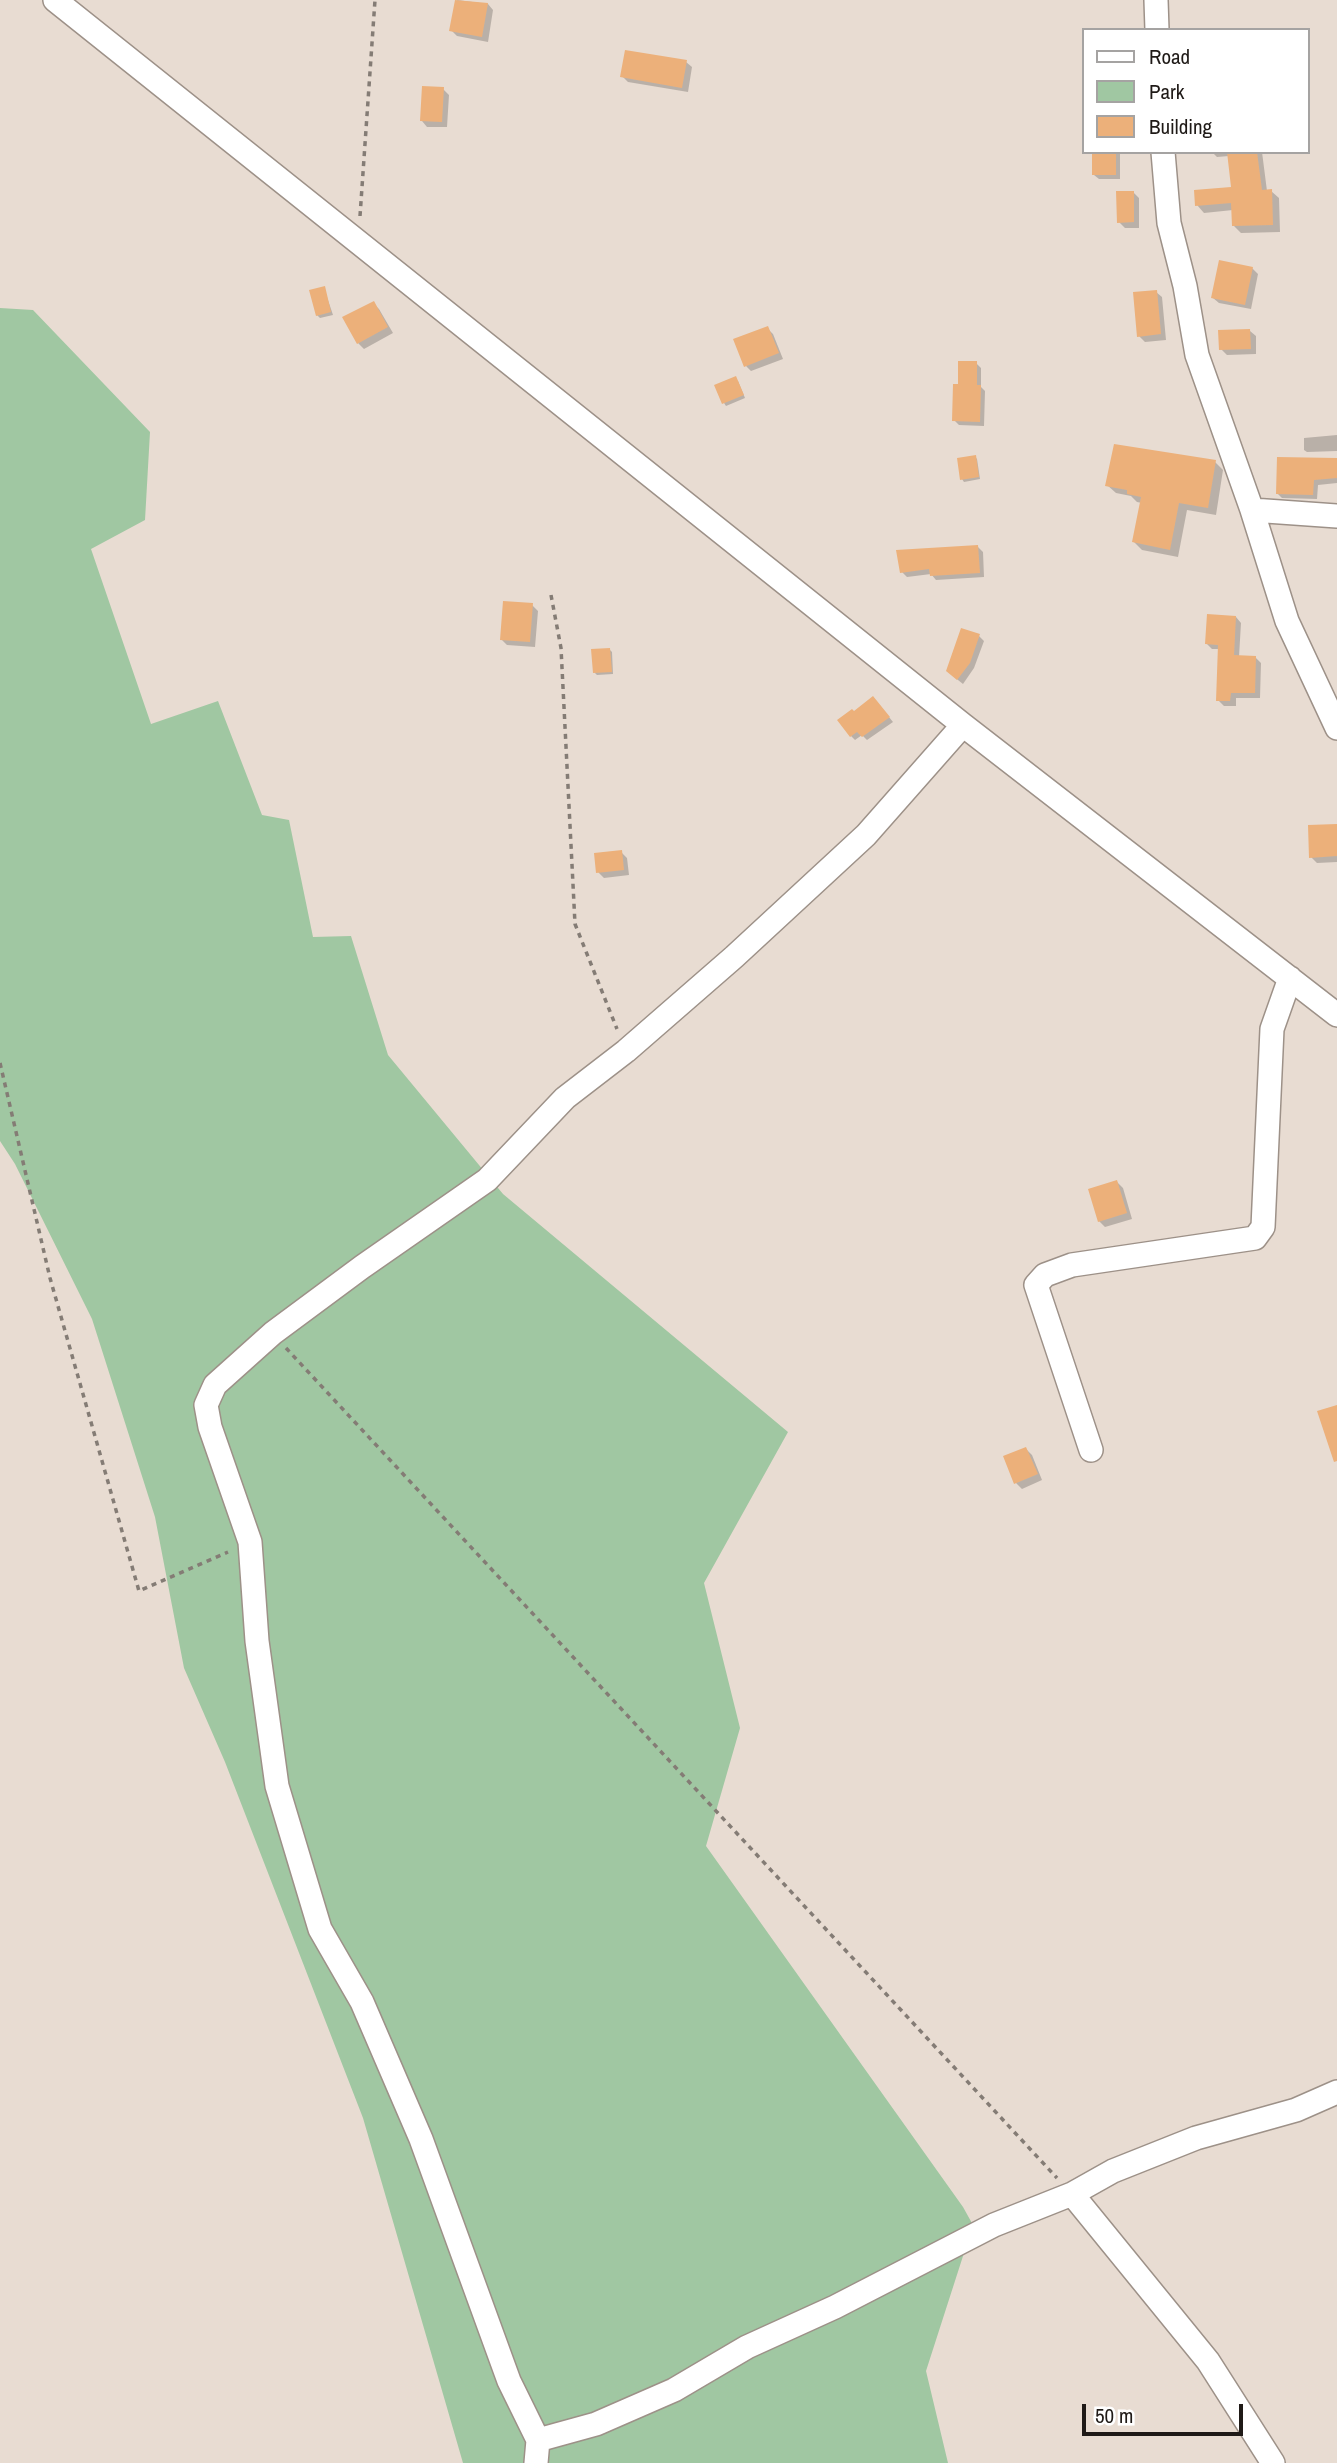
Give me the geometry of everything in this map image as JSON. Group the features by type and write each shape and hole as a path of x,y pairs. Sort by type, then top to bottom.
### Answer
{"street":[{"path":"55,0 963,725 1337,1015"},
{"path":"1156,0 1157,28"},
{"path":"1163,154 1169,223 1185,286 1197,355 1252,510 1287,621 1337,728"},
{"path":"1252,510 1337,516"},
{"path":"963,725 866,835 734,957 626,1051 565,1098 488,1180 362,1266 273,1333 215,1385 206,1405 213,1438 250,1542 257,1641 277,1786 320,1929 362,2002 410,2114 537,2452 674,2390 747,2347 835,2307 994,2225 1072,2194 1113,2171 1196,2138 1296,2110 1337,2092"},
{"path":"1091,1450 1037,1285 1045,1275 1072,1265 1255,1238 1264,1227 1272,1029 1290,978"},
{"path":"1072,2194 1208,2361 1273,2463"}],"path":[{"path":"358,242 375,0"},
{"path":"551,595 561,648 575,923 626,1051"},
{"path":"0,1063 50,1278 139,1591 250,1542"},
{"path":"273,1333 1072,2194"}],"green space":[{"path":"0,308 33,310 150,432 145,520 91,549 151,724 218,701 262,815 289,820 313,937 351,936 388,1055 503,1194 788,1432 704,1583 740,1728 706,1846 963,2207 973,2225 926,2371 948,2463 463,2463 363,2118 225,1762 184,1668 155,1517 92,1319 15,1164 0,1141"}],"building":[{"path":"455,0 488,3 482,37 449,31"},
{"path":"625,50 687,60 682,88 620,77"},
{"path":"422,86 444,87 442,122 420,121"},
{"path":"1092,154 1116,154 1116,175 1092,175"},
{"path":"1227,154 1257,154 1262,190 1272,189 1273,225 1232,226 1231,203 1195,206 1194,190 1231,187"},
{"path":"1116,191 1134,191 1134,222 1117,223"},
{"path":"1219,260 1253,267 1245,305 1211,298"},
{"path":"325,286 331,312 316,316 309,290"},
{"path":"1157,290 1161,334 1137,337 1133,292"},
{"path":"374,301 388,327 357,344 342,317"},
{"path":"768,326 779,353 744,367 733,339"},
{"path":"1250,329 1251,349 1219,350 1218,330"},
{"path":"958,361 977,361 977,385 981,385 980,422 952,421 953,384 958,384"},
{"path":"736,376 744,395 722,404 714,385"},
{"path":"1114,444 1216,460 1208,508 1179,503 1170,550 1132,542 1141,497 1127,494 1127,490 1105,486"},
{"path":"976,455 979,477 960,480 957,458"},
{"path":"1277,457 1337,458 1337,478 1314,480 1313,495 1276,494"},
{"path":"978,545 980,573 930,576 929,569 900,573 896,550"},
{"path":"503,601 533,603 530,642 500,640"},
{"path":"1207,614 1236,616 1234,655 1256,656 1255,693 1231,693 1230,701 1216,701 1218,645 1205,644"},
{"path":"961,628 980,634 970,663 957,680 946,671"},
{"path":"610,648 612,672 593,673 591,649"},
{"path":"873,696 890,717 862,737 857,732 850,737 837,720"},
{"path":"1337,824 1337,856 1309,858 1308,825"},
{"path":"622,850 624,870 596,873 594,853"},
{"path":"1117,1180 1127,1213 1098,1222 1088,1189"},
{"path":"1337,1405 1337,1461 1334,1462 1317,1411"},
{"path":"1026,1447 1038,1474 1014,1484 1003,1456"}]}
